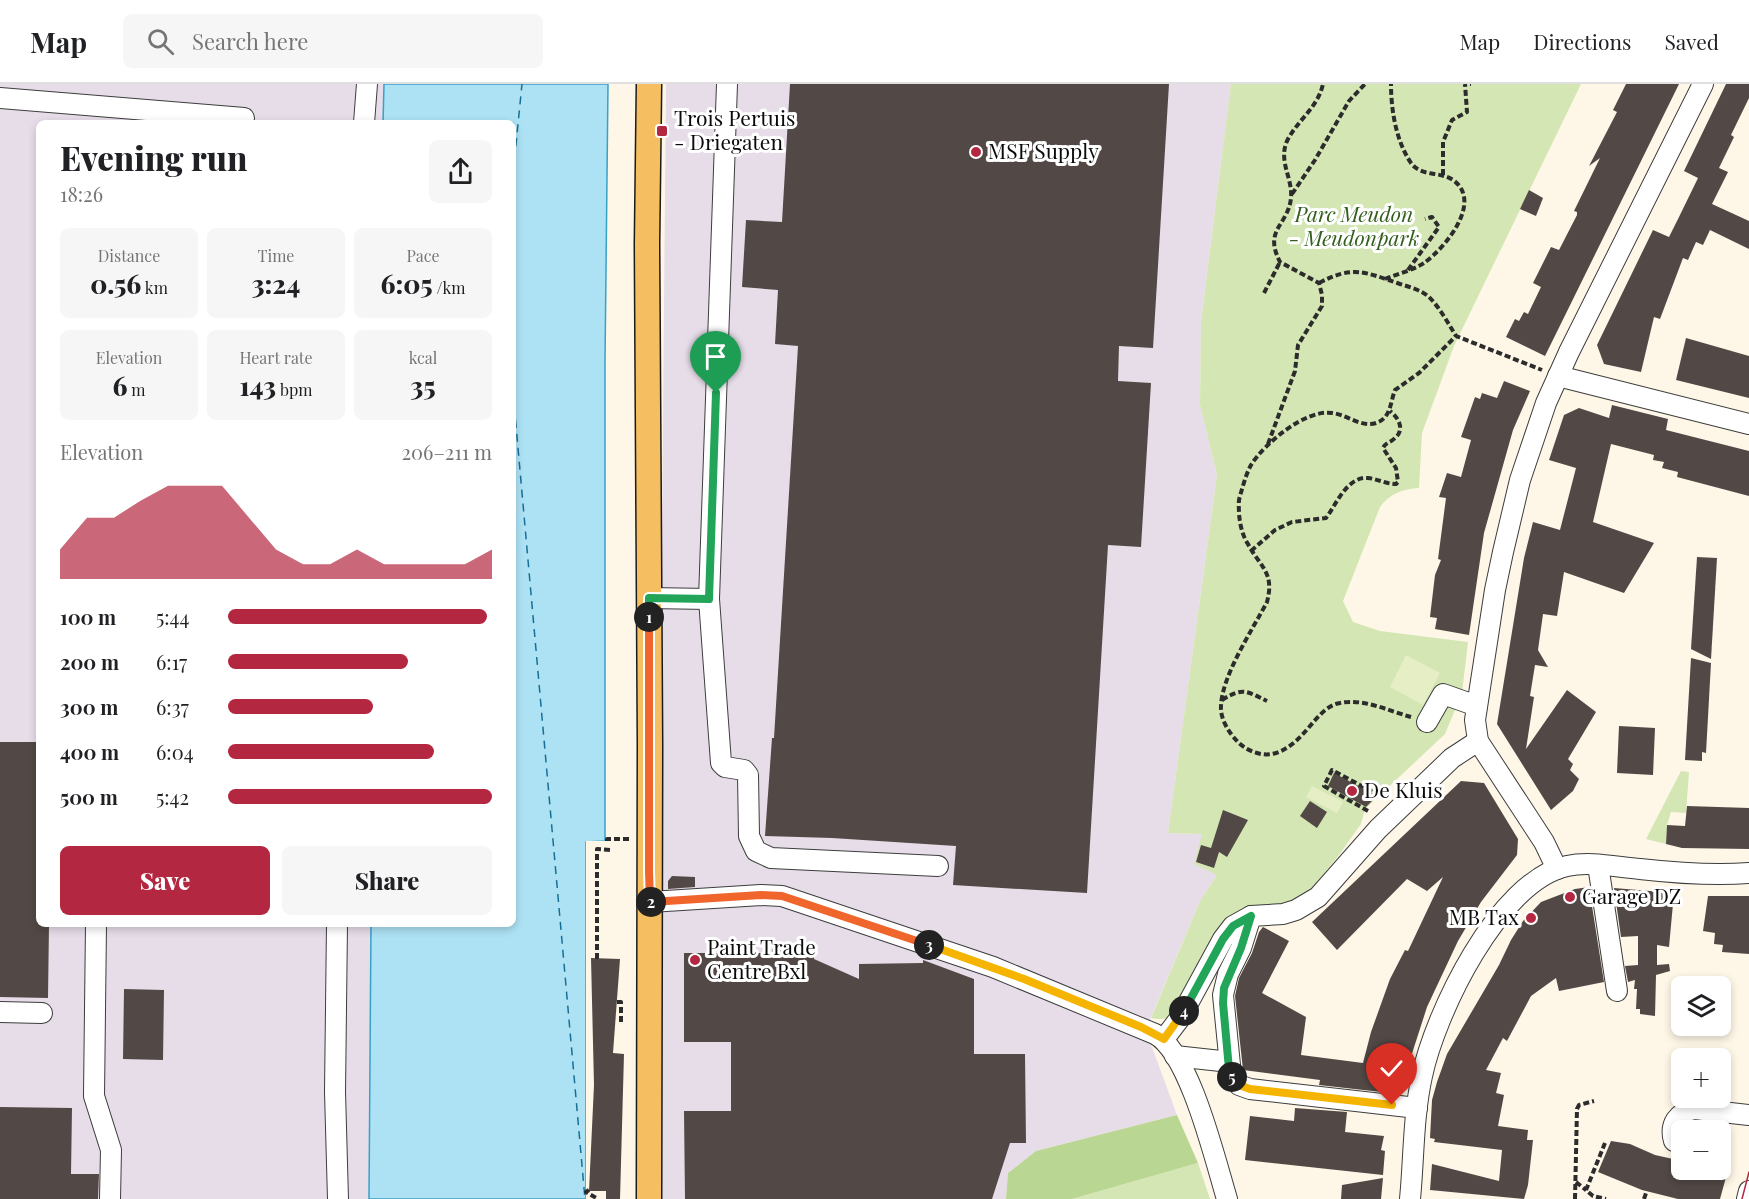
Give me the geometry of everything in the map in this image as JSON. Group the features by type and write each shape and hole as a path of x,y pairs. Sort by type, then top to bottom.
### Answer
{"main road":[{"path":"649,84 647,244 649,1199"}],"street":[{"path":"364,120 367,84"},
{"path":"727,84 709,599 721,763 728,769 744,771 748,775 749,836 756,851 771,858 938,866"},
{"path":"1557,869 1544,842 1478,741 1475,725 1477,706 1495,590 1512,510 1551,373 1703,84"},
{"path":"0,98 113,115 244,118"},
{"path":"1551,373 1749,424"},
{"path":"649,598 709,599"},
{"path":"1427,722 1443,694 1477,706"},
{"path":"1164,1039 1180,1018 1223,939 1233,926 1251,916 1283,914 1296,910 1318,897 1378,829 1452,759 1478,741"},
{"path":"1410,1199 1417,1108 1422,1076 1431,1044 1464,970 1490,929 1510,904 1530,885 1557,869 1572,865 1716,874 1749,873"},
{"path":"1598,865 1617,991"},
{"path":"650,902 761,895 782,896 1000,970 1141,1027 1164,1039 1175,1056 1196,1099 1227,1199"},
{"path":"1251,916 1241,948 1228,974 1223,995 1229,1069 1234,1080 1239,1085 1250,1089 1417,1108"},
{"path":"96,927 94,1096 111,1150 110,1199"},
{"path":"337,927 334,1092 338,1199"},
{"path":"0,1012 42,1013"},
{"path":"1175,1056 1221,1061"},
{"path":"1675,1120 1686,1110 1695,1109 1749,1115"},
{"path":"1747,1199 1749,1191"}],"path":[{"path":"1291,195 1284,153 1288,139 1318,99 1323,84"},
{"path":"1268,445 1295,371 1298,345 1322,306 1323,295 1319,283 1280,262 1273,244 1275,234 1291,195 1316,160 1349,100 1365,84"},
{"path":"1386,279 1428,259 1443,245 1462,216 1463,198 1461,190 1451,178 1417,169 1411,163 1401,143 1391,106 1391,84"},
{"path":"1443,175 1443,142 1452,120 1467,112 1465,84"},
{"path":"1408,270 1438,230 1436,219 1432,217 1425,219"},
{"path":"1264,293 1280,262"},
{"path":"1319,283 1350,271 1364,271 1386,279 1426,295 1436,305 1456,336 1551,373"},
{"path":"1427,722 1362,703 1337,703 1324,711 1303,736 1291,746 1275,753 1253,753 1237,742 1222,719 1221,701 1227,680 1268,602 1270,590 1266,570 1251,551 1241,526 1239,500 1250,466 1268,445 1296,424 1319,413 1337,413 1366,424 1379,422 1390,411 1395,390 1419,373 1456,336"},
{"path":"1251,551 1275,530 1292,522 1326,518 1344,490 1360,479 1368,478 1392,484 1398,482 1396,468 1383,448 1386,443 1397,437 1400,431 1400,424 1390,411"},
{"path":"1221,701 1238,691 1250,692 1267,701"},
{"path":"1368,812 1324,786 1332,770 1382,797"},
{"path":"607,841 606,839 630,839"},
{"path":"597,959 597,849 611,850"},
{"path":"617,1002 621,1002 621,1024"},
{"path":"1575,1199 1577,1109 1579,1105 1594,1101"},
{"path":"1586,1190 1605,1143"},
{"path":"1576,1182 1593,1196 1606,1199"},
{"path":"589,1190 586,1192 598,1199"},
{"path":"1644,1199 1646,1192"}],"shaded area":[{"path":"0,84 384,84 383,120 36,120 36,927 371,927 369,1199 0,1199"},
{"path":"666,84 1231,84 1201,322 1200,405 1217,475 1168,833 1203,834 1217,875 1200,901 1151,1017 1149,1039 1177,1115 1036,1151 1008,1173 1006,1199 656,1199"}],"green space":[{"name":"Parc Meudon - Meudonpark","path":"1231,84 1581,84 1454,346 1422,433 1419,488 1397,493 1380,507 1343,601 1353,622 1380,631 1468,642 1462,693 1445,734 1365,809 1361,824 1307,894 1288,905 1256,910 1183,1007 1168,1017 1157,1019 1151,1018 1200,901 1217,875 1194,864 1202,834 1168,833 1217,475 1200,405 1201,322"},
{"path":"1406,655 1440,673 1423,705 1390,687"},
{"path":"1681,771 1689,772 1686,813 1671,812 1667,825 1666,844 1646,839"},
{"path":"1312,786 1343,802 1337,813 1306,797"},
{"path":"1177,1115 1198,1163 1072,1199 1006,1199 1008,1173 1036,1151"},
{"path":"1198,1163 1210,1199 1072,1199"}],"water":[{"path":"384,84 608,84 605,363 605,841 586,842 586,1199 369,1199 371,927 516,927 516,120 383,120"}],"pier":[{"path":"586,841 608,841 605,844 589,844 589,1199 586,1199"}],"building":[{"path":"790,84 1169,84 1153,348 1119,346 1118,381 1151,383 1141,547 1108,545 1087,893 953,885 956,846 765,836 772,738 774,738 798,346 775,344 778,290 742,287 746,220 782,222"},
{"path":"1626,84 1679,84 1545,356 1506,337 1515,319 1519,321 1524,312 1528,314 1541,287 1533,283 1551,247 1559,250 1577,215 1574,211 1600,158 1589,166 1617,112 1613,110"},
{"path":"1726,84 1749,84 1749,98 1731,135 1734,137 1719,168 1728,172 1712,204 1749,221 1749,249 1710,230 1703,245 1696,242 1688,260 1683,258 1660,319 1654,317 1641,372 1604,364 1597,345 1653,230 1669,237 1679,217 1698,178 1684,171"},
{"path":"1529,190 1543,198 1536,216 1520,209"},
{"path":"1686,338 1749,356 1749,398 1676,380"},
{"path":"1504,381 1530,391 1513,430 1484,533 1469,635 1435,629 1437,618 1430,617 1435,575 1441,560 1438,559 1446,498 1439,497 1447,473 1461,477 1471,440 1461,437 1475,397 1480,399 1482,393 1497,398"},
{"path":"1612,405 1668,419 1666,430 1749,451 1749,496 1677,477 1678,472 1662,468 1664,462 1653,460 1654,455 1611,444 1593,522 1654,543 1624,593 1564,572 1557,616 1543,614 1538,650 1548,667 1535,665 1530,696 1534,697 1526,749 1567,690 1596,712 1568,759 1573,764 1570,770 1579,779 1573,791 1551,810 1497,724 1524,558 1533,522 1560,530 1576,468 1549,460 1564,415 1579,408 1609,418"},
{"path":"1697,557 1717,558 1711,659 1691,649"},
{"path":"1691,658 1711,663 1706,753 1702,752 1702,761 1685,760"},
{"path":"1619,726 1655,728 1653,775 1617,773"},
{"path":"0,742 36,742 36,927 49,927 48,998 0,997"},
{"name":"De Kluis","path":"1334,773 1377,796 1366,807 1328,786"},
{"path":"1461,781 1484,783 1518,839 1517,855 1481,902 1458,941 1427,1007 1399,1094 1319,1085 1320,1080 1243,1070 1235,996 1239,978 1263,927 1289,941 1262,993 1306,1017 1301,1055 1363,1063 1371,1032 1390,979 1405,950 1408,951 1443,877 1427,891 1407,879 1337,950 1312,922"},
{"path":"1310,801 1327,812 1317,828 1300,816"},
{"path":"1687,806 1749,808 1749,849 1682,848 1666,844 1667,825 1685,826"},
{"path":"1223,810 1248,820 1227,857 1219,852 1214,868 1196,862 1201,845 1211,848"},
{"path":"672,876 695,877 695,887 668,889 668,881"},
{"path":"1589,887 1604,982 1559,991 1556,978 1531,996 1507,1041 1503,1038 1486,1070 1501,1073 1496,1093 1504,1095 1498,1126 1528,1130 1527,1140 1533,1140 1528,1185 1524,1199 1430,1190 1432,1164 1499,1181 1502,1150 1434,1142 1435,1139 1430,1138 1432,1100 1437,1082 1447,1054 1523,921 1541,902 1575,889"},
{"path":"1614,888 1674,893 1669,947 1657,945 1657,965 1669,964 1670,971 1656,975 1655,1016 1640,1014 1640,1009 1636,1009 1635,980 1628,982 1625,966 1638,965 1638,936 1621,937"},
{"path":"1708,896 1749,896 1749,954 1722,952 1723,945 1714,944 1715,933 1703,931"},
{"path":"772,949 814,954 814,959 859,979 859,964 923,963 923,960 974,979 974,1054 1025,1054 1026,1143 1010,1143 992,1199 685,1199 684,1111 731,1111 731,1042 684,1042 684,953 772,953"},
{"path":"591,958 620,959 613,1053 624,1054 620,1199 606,1199 606,1191 589,1191 594,1085"},
{"path":"124,989 164,990 163,1060 123,1059"},
{"path":"0,1107 72,1108 71,1174 99,1174 98,1199 0,1199"},
{"path":"1295,1108 1347,1112 1345,1132 1384,1136 1381,1150 1385,1151 1383,1175 1245,1160 1250,1116 1294,1121"},
{"path":"1611,1141 1630,1144 1655,1155 1671,1159 1671,1180 1725,1180 1720,1199 1678,1199 1642,1190 1598,1172"},
{"path":"1383,1178 1381,1199 1341,1199 1342,1185"}],"ferry route":[{"path":"516,144 522,84"},
{"path":"516,426 585,1199"}],"tram line":[{"path":"1742,1199 1749,1172"}],"place":[{"name":"Trois Pertuis - Driegaten","path":"662,131"},
{"name":"MSF Supply","path":"976,152"},
{"name":"De Kluis","path":"1352,791"},
{"name":"Garage DZ","path":"1570,897"},
{"name":"MB Tax","path":"1531,918"},
{"name":"Paint Trade Centre Bxl","path":"695,960"}],"route":[{"path":"716,393 709,599 649,598 650,902 761,895 782,896 993,967 1141,1027 1164,1039 1180,1018 1223,939 1233,926 1251,916 1241,948 1228,974 1223,995 1229,1069 1234,1080 1244,1088 1250,1089 1392,1105"}]}
